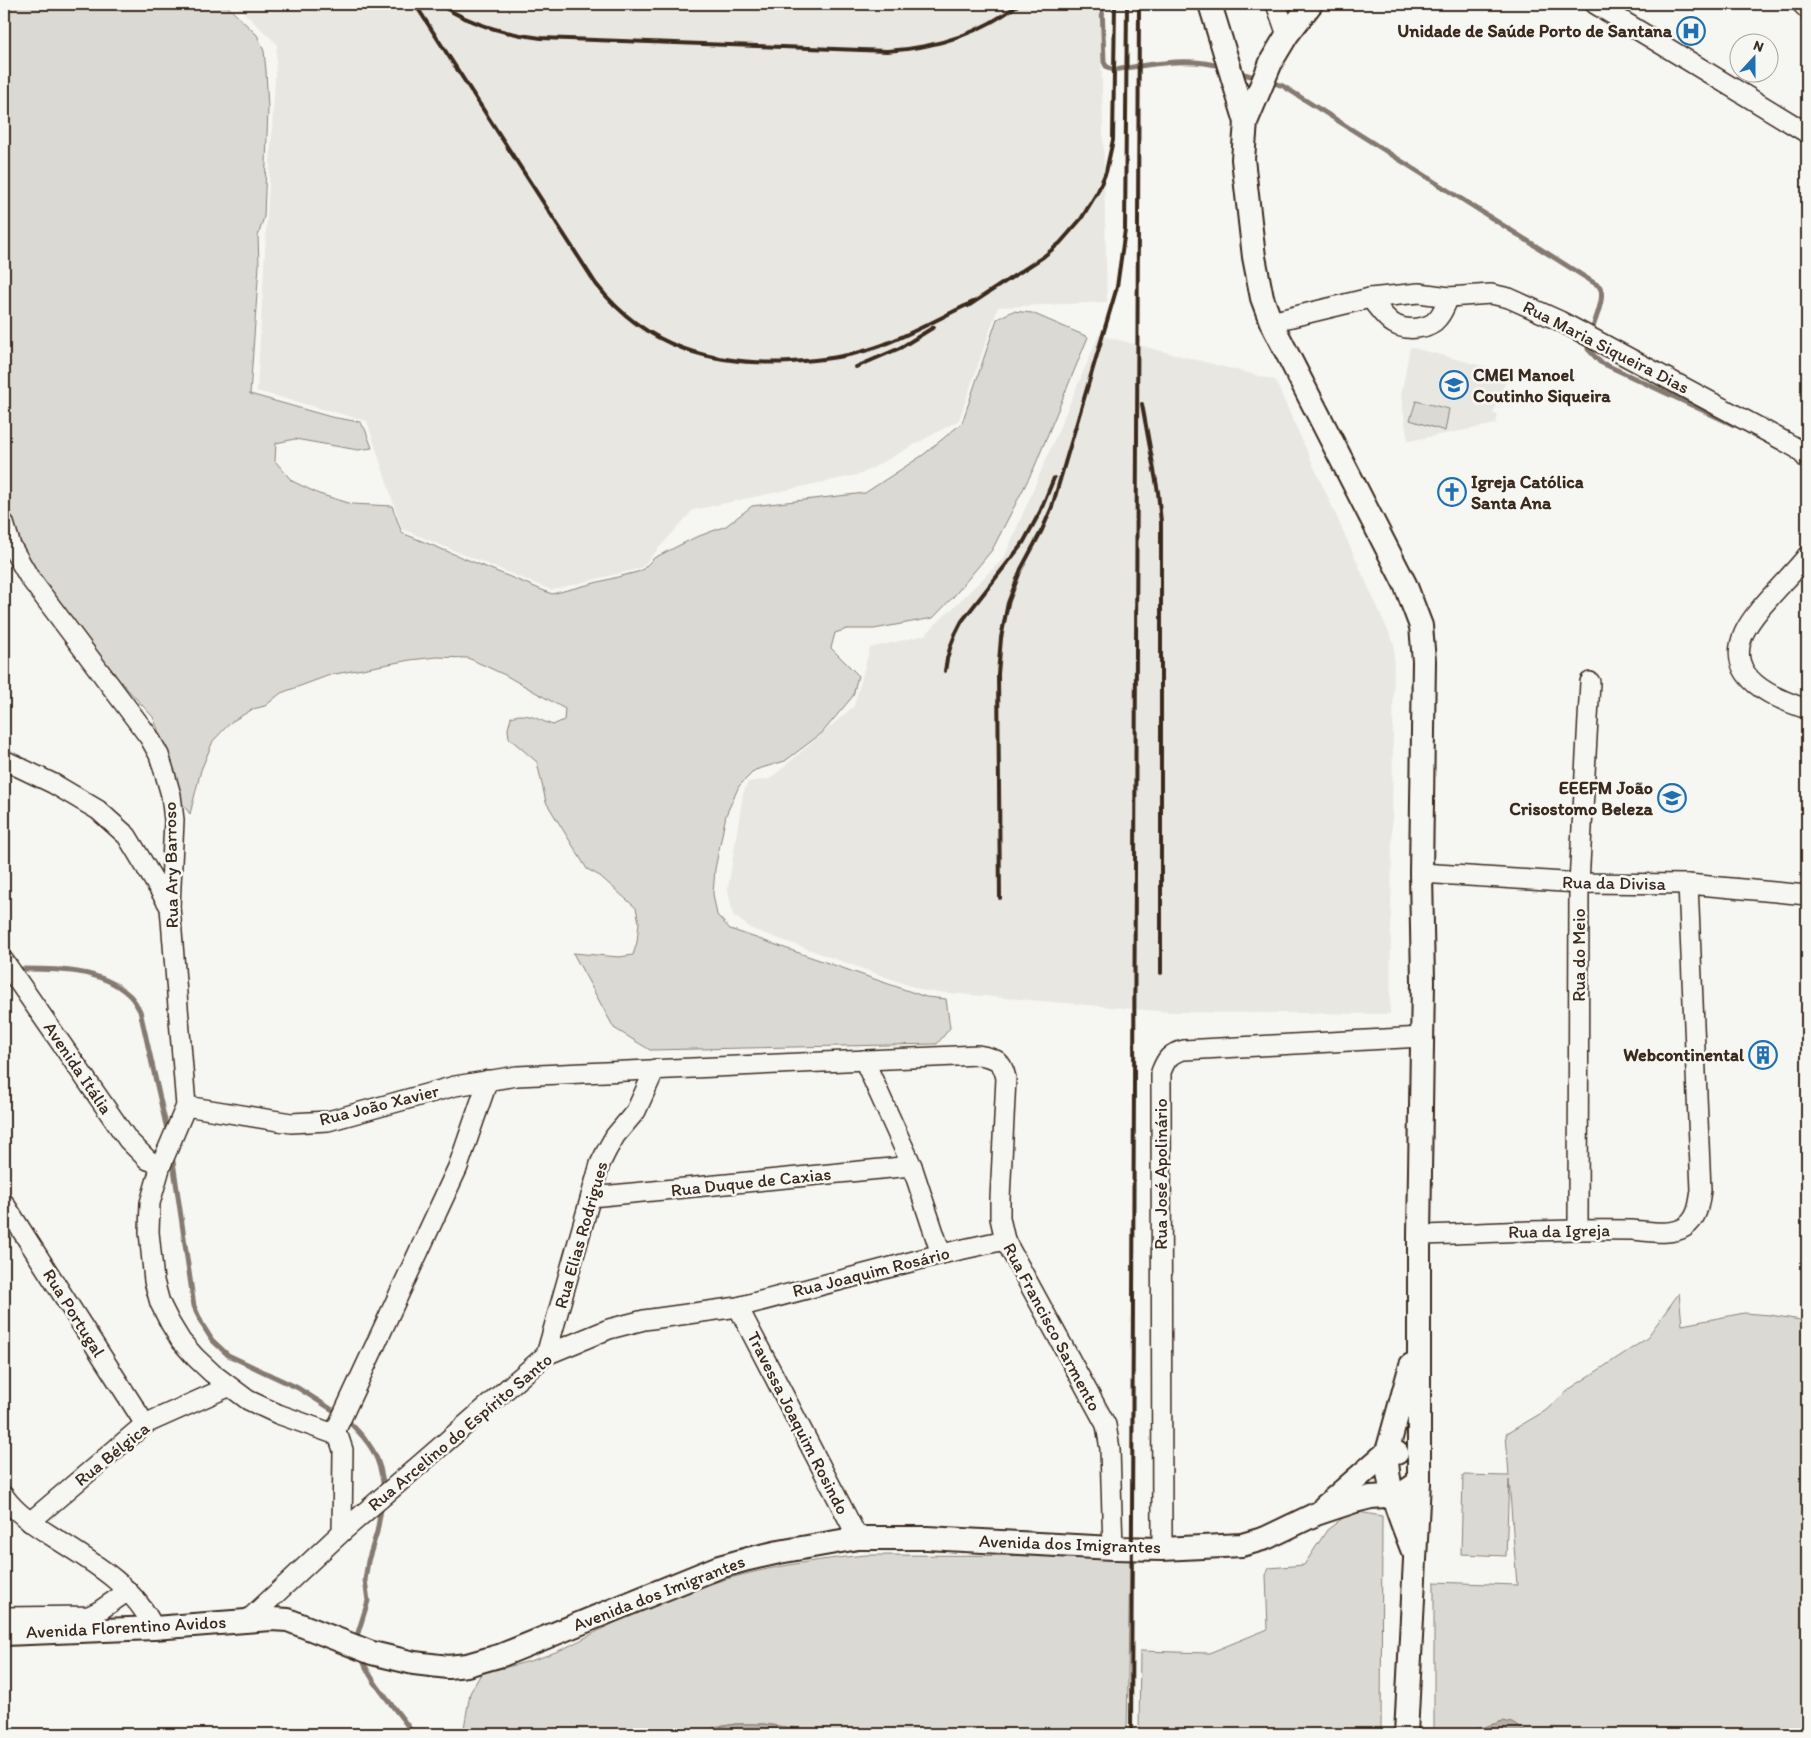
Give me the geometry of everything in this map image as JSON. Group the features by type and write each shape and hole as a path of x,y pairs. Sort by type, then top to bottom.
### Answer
{"street":[{"path":"1210,4 1246,122"},
{"path":"1276,4 1287,35"},
{"path":"1311,4 1287,35 1272,60 1246,122 1243,159 1254,257 1262,298 1271,322 1405,584 1421,626 1424,661 1418,1471 1416,1559 1406,1725"},
{"path":"1595,4 1807,133"},
{"path":"1802,4 1807,9"},
{"name":"Rua Maria Siqueira Dias","path":"1271,322 1370,298 1419,293 1449,297 1491,294 1509,298 1568,325 1784,441 1798,449 1807,459"},
{"path":"1370,298 1393,324 1404,328 1420,328 1432,325 1438,319 1449,297"},
{"name":"Rua Ary Barroso","path":"4,523 11,546 29,577 149,737 159,755 171,795 174,820 170,907 186,1106"},
{"path":"1807,556 1757,614 1744,633 1740,651 1743,671 1760,689 1807,709"},
{"name":"Rua do Meio","path":"1578,1229 1579,883 1590,682"},
{"path":"4,760 54,784 98,810 127,836 170,907"},
{"name":"Rua da Divisa","path":"1421,873 1579,883 1688,884 1807,895"},
{"name":"Rua da Igreja","path":"1419,1235 1578,1229 1669,1232 1684,1228 1694,1218 1700,1204 1701,1190 1688,884"},
{"name":"Avenida Itália","path":"4,961 128,1140 148,1160 161,1165"},
{"name":"Rua José Apolinário","path":"1162,1549 1161,1072 1166,1060 1174,1052 1184,1050 1422,1037"},
{"name":"Rua Francisco Sarmento","path":"655,1069 978,1055 995,1058 1004,1067 1006,1078 1000,1218 1005,1240 1106,1426 1110,1449 1113,1548"},
{"path":"864,1060 912,1166 941,1254"},
{"name":"Rua João Xavier","path":"186,1106 292,1123 328,1121 455,1086 488,1080 516,1076 655,1069"},
{"name":"Rua Elias Rodrigues","path":"546,1355 600,1164 606,1150 636,1111 655,1069"},
{"path":"334,1434 458,1167 488,1080"},
{"path":"186,1106 161,1165 150,1203 149,1232 154,1281 164,1310 181,1340 195,1357 228,1387 248,1400 278,1414 334,1434 339,1438 343,1450 342,1532"},
{"name":"Rua Duque de Caxias","path":"591,1197 912,1166"},
{"name":"Rua Portugal","path":"4,1203 145,1424"},
{"name":"Rua Joaquim Rosário","path":"738,1307 941,1254 1005,1240"},
{"name":"Rua Arcelino do Espírito Santo","path":"248,1620 342,1532 546,1355 609,1329 644,1320 738,1307"},
{"name":"Travessa Joaquim Rosindo","path":"738,1307 858,1538"},
{"path":"1416,1559 1388,1479 1387,1452 1418,1339"},
{"name":"Rua Bélgica","path":"30,1522 145,1424 228,1387"},
{"path":"1387,1452 1404,1454 1418,1471"},
{"name":"Avenida dos Imigrantes","path":"1316,1514 1387,1452"},
{"name":"Avenida dos Imigrantes","path":"248,1620 288,1620 372,1653 396,1659 448,1667 467,1665 502,1655 719,1567 779,1552 858,1538 928,1538 1162,1549 1242,1545 1290,1528 1316,1514 1371,1497 1393,1497 1406,1492 1418,1471"},
{"path":"4,1496 30,1522 100,1568 128,1591 148,1615 154,1628"},
{"path":"4,1617 89,1616 128,1591"},
{"name":"Avenida Florentino Avidos","path":"4,1634 154,1628 248,1620"}],"shaded area":[{"path":"4,4 225,4 257,35 264,51 268,109 264,217 258,236 259,265 250,394 331,417 360,422 365,429 372,448 358,450 295,439 276,443 275,461 292,481 319,494 352,504 392,506 402,533 552,594 641,571 654,558 694,538 726,526 752,506 865,493 923,455 962,423 997,319 1013,311 1032,313 1088,337 1034,468 992,550 933,618 874,629 847,629 835,633 831,648 858,675 853,696 822,733 785,761 755,770 739,786 726,815 715,869 713,894 717,915 730,929 926,997 946,999 950,1028 937,1044 650,1050 614,1028 573,953 619,957 633,955 637,942 639,922 636,908 600,876 587,869 546,802 537,762 509,738 508,729 511,717 522,715 553,725 564,720 565,709 505,675 468,658 437,657 410,660 330,675 281,693 265,706 253,709 231,722 213,741 201,770 190,814 171,788 164,765 162,740 153,717 108,668 13,542 4,510"},
{"path":"235,4 1100,4 1107,302 998,307 959,420 861,474 693,510 641,568 551,590 402,529 367,421 257,391 277,44"},
{"path":"1099,335 1275,380 1394,644 1390,1014 1170,1012 925,991 752,929 733,915 728,889 743,794 748,782 770,779 854,706 870,648 925,635 1004,558"},
{"name":"CMEI Manoel Coutinho Siqueira","path":"1410,347 1509,373 1493,413 1498,415 1496,424 1408,441 1401,396"},
{"path":"1416,401 1449,409 1445,431 1410,420"},
{"path":"1679,1293 1682,1325 1744,1313 1807,1321 1807,1734 1529,1734 1503,1721 1469,1730 1434,1734 1434,1582 1517,1585 1509,1480 1506,1556 1461,1554 1463,1475 1509,1476 1506,1434 1545,1411 1571,1388 1646,1339"},
{"path":"1352,1511 1382,1516 1381,1734 1139,1734 1140,1651 1209,1653 1268,1629 1266,1575 1269,1568 1304,1565 1327,1530"},
{"path":"866,1555 1130,1556 1127,1734 834,1734 764,1724 735,1724 692,1734 463,1734 470,1693 482,1672 548,1655 643,1610 722,1580 793,1564"}],"water":[{"path":"1503,1721 1512,1723 1529,1734 1453,1734 1482,1728"},
{"path":"735,1724 764,1724 834,1734 692,1734"}],"waterway":[{"path":"1102,4 1104,62 1106,66 1113,70 1182,62 1196,62 1222,67"},
{"path":"1237,72 1258,78"},
{"path":"1268,81 1283,86 1599,286 1602,296 1601,302 1591,333"},
{"path":"1588,341 1588,349 1600,362 1734,425"},
{"path":"1802,463 1807,479"},
{"path":"14,969 44,969 90,974 117,986 131,997 140,1011 168,1134"},
{"path":"172,1155 194,1306 212,1340 228,1355 298,1388 339,1414"},
{"path":"346,1419 362,1435 373,1450 380,1468 384,1491"},
{"path":"358,1641 357,1636 368,1601 365,1580 368,1561 377,1532 382,1504"},
{"path":"362,1657 377,1686 413,1734"}],"railway":[{"path":"415,4 596,284 616,306 637,324 659,338 708,356 735,360 791,362 824,359 845,356 877,347 973,302"},
{"path":"439,4 463,17 488,27 514,34 541,38 887,51 923,47 957,38 989,24 1019,4"},
{"path":"968,306 1043,257 1060,243 1081,219 1098,191 1106,172 1113,140 1115,4"},
{"path":"1000,898 998,674 1001,638 1008,603 1021,569 1052,507 1117,287 1125,230 1127,4"},
{"path":"1131,1734 1139,4"},
{"path":"856,367 900,348 934,327"},
{"path":"1142,404 1158,492 1161,522 1161,973"},
{"path":"945,671 951,645 962,621 1023,543 1040,512 1054,478"}],"place":[{"name":"Unidade de Saúde Porto de Santana","path":"1691,31"},
{"name":"CMEI Manoel Coutinho Siqueira","path":"1454,385"},
{"name":"Igreja Católica Santa Ana","path":"1452,492"},
{"name":"EEEFM João Crisostomo Beleza","path":"1672,798"},
{"name":"Webcontinental","path":"1763,1055"}]}
